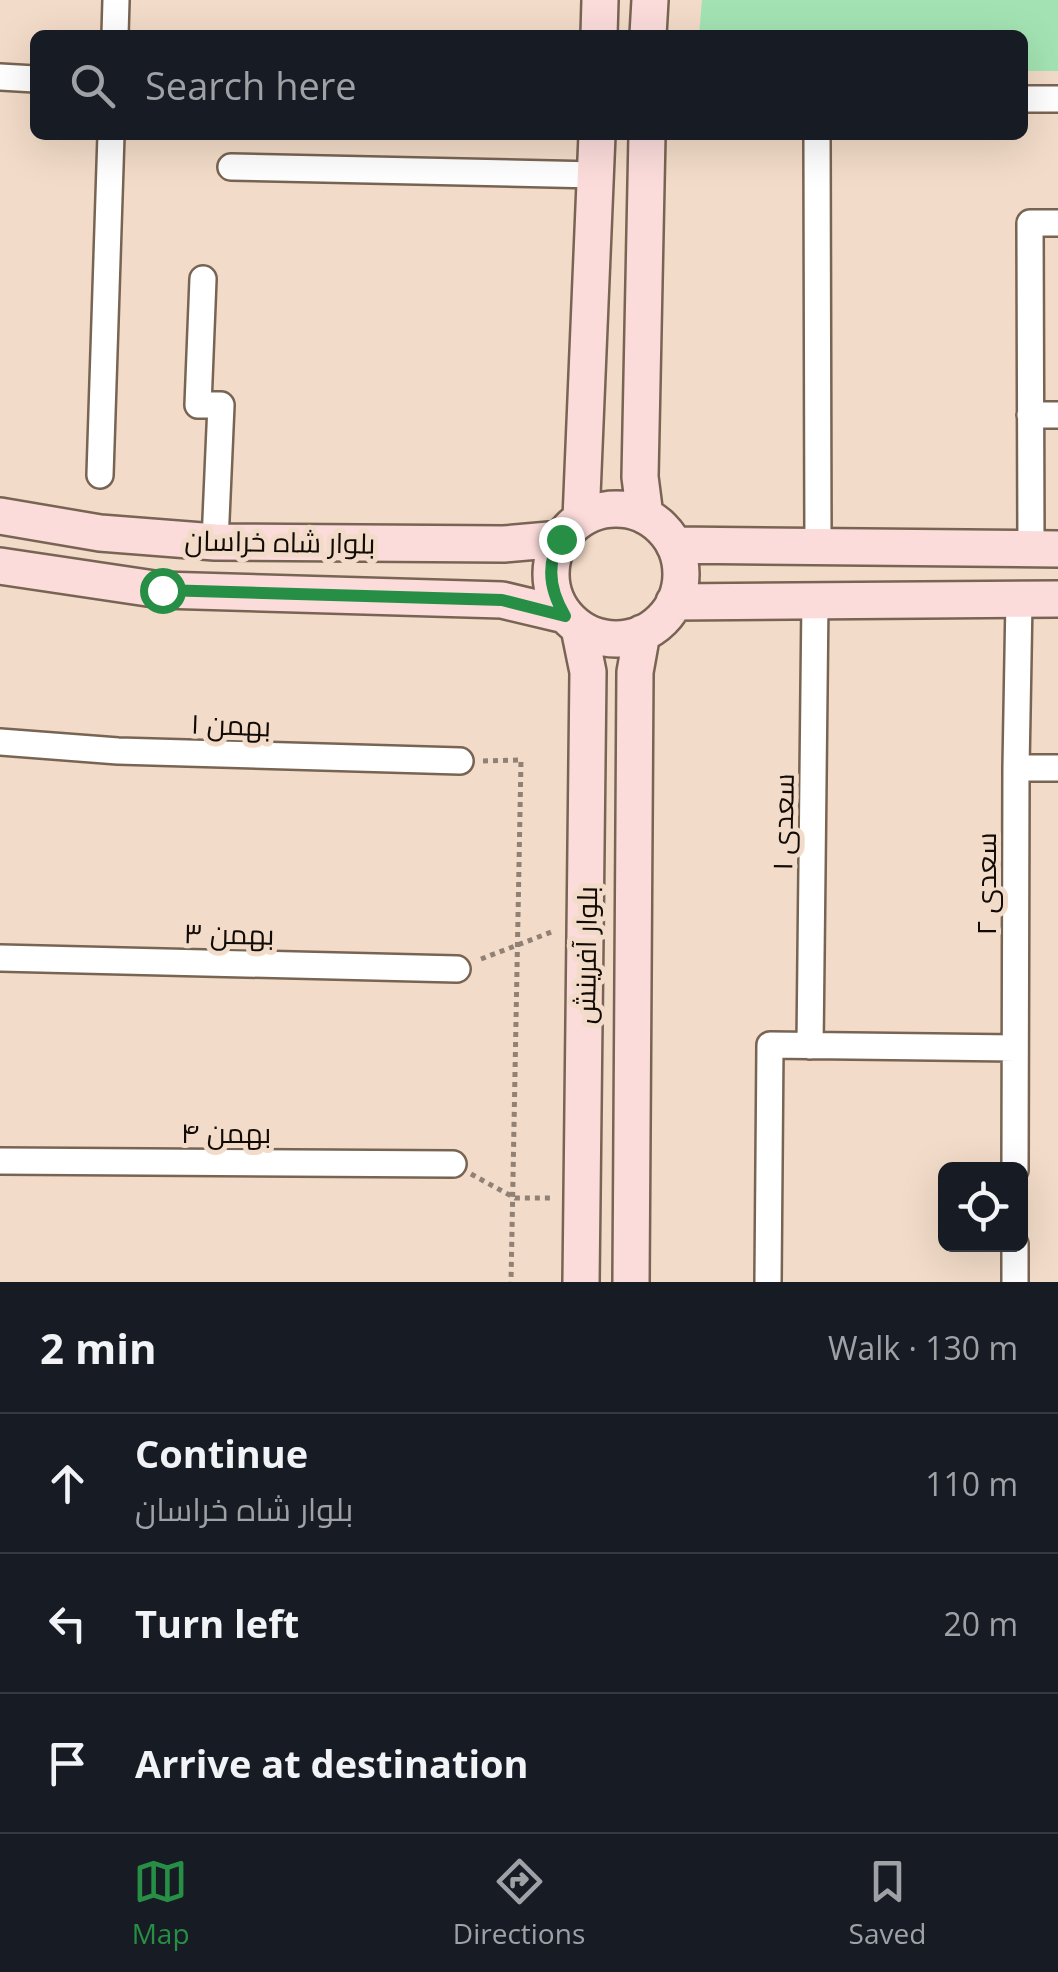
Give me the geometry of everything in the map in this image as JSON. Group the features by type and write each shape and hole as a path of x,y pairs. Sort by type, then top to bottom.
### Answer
{"main road":[{"path":"598,30 600,0"},
{"path":"648,30 650,0"},
{"path":"571,529 598,511 617,509 645,516 666,532 680,566 680,585 664,618 642,633 614,639 572,622 555,600 551,582 551,564 571,529 597,140"},
{"path":"645,516 640,477 647,140"},
{"name":"بلوار شاه خراسان","path":"0,516 100,533 215,542 504,544 571,529"},
{"path":"674,545 1045,549"},
{"name":"بلوار شاه خراسان","path":"0,566 162,590 502,600 572,622"},
{"path":"674,602 1058,600"},
{"name":"بلوار آفرینش","path":"572,622 588,672 581,1282"},
{"name":"بلوار آفرینش","path":"631,1282 635,672 642,633"}],"street":[{"path":"115,30 116,0"},
{"path":"0,77 30,78"},
{"path":"1028,99 1058,99"},
{"path":"100,475 112,140"},
{"path":"817,140 818,549"},
{"path":"230,167 596,175"},
{"path":"1045,549 1030,415 1030,223 1058,223"},
{"path":"203,279 198,405 221,405 215,542"},
{"path":"1030,415 1058,415"},
{"name":"سعدی ۱","path":"810,1046 815,600"},
{"name":"سعدی ۲","path":"1015,1162 1020,600"},
{"name":"بهمن ۱","path":"0,742 118,751 460,761"},
{"path":"1016,768 1058,768"},
{"name":"بهمن ۳","path":"0,958 457,969"},
{"path":"768,1282 770,1046 1015,1048"},
{"name":"بهمن ۴","path":"0,1161 453,1164"},
{"path":"1015,1252 1015,1282"}],"path":[{"path":"460,761 521,760 511,1282"},
{"path":"457,969 585,919"},
{"path":"453,1164 515,1198 582,1198"}],"green space":[{"path":"702,0 1058,0 1058,71 1028,71 1028,30 699,30"}],"route":[{"path":"162,590 502,600 565,616 555,600 551,582 551,564 561,539"}]}
